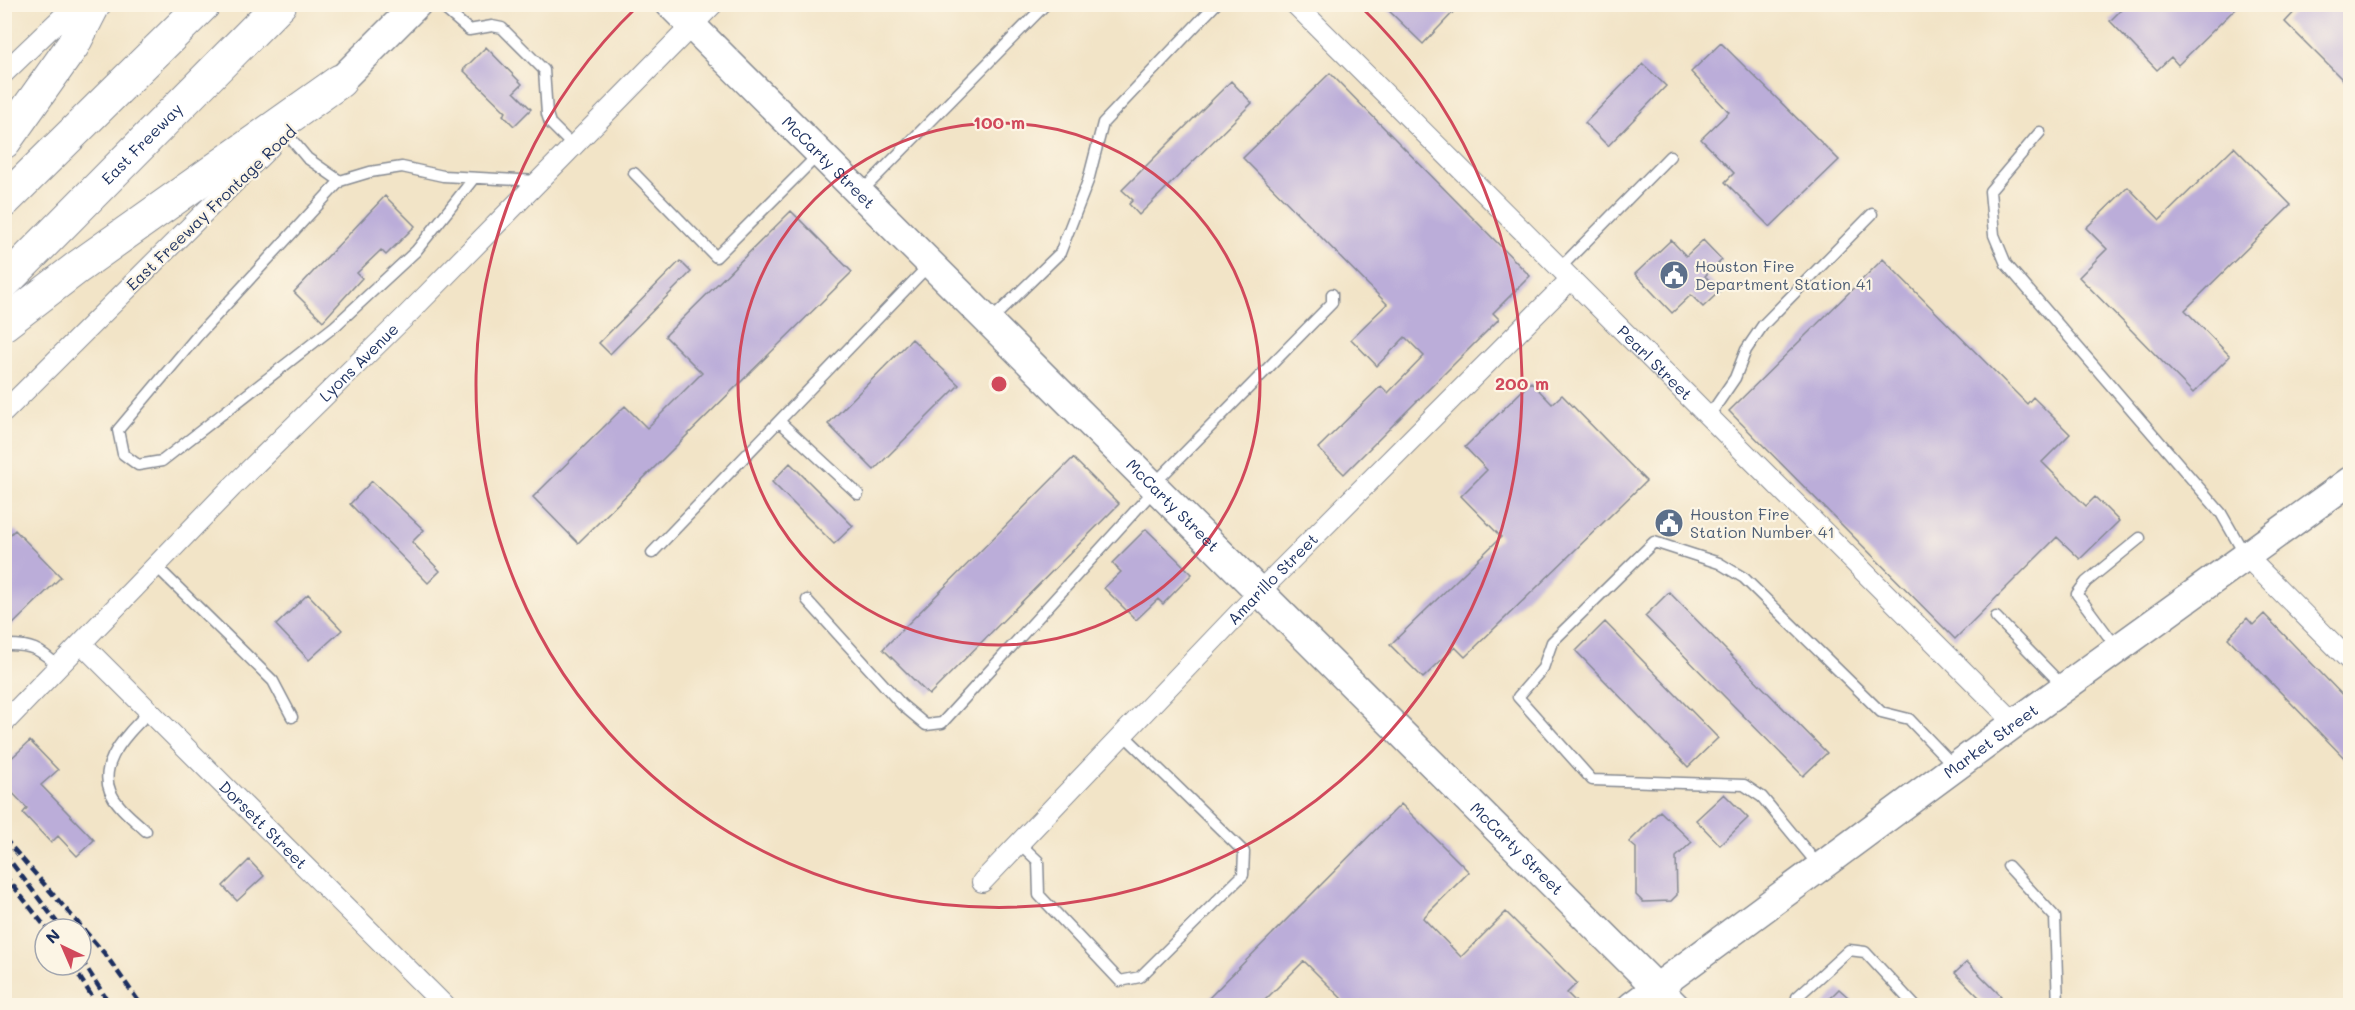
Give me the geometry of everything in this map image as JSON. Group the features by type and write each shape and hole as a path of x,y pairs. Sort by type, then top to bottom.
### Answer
{"highway":[{"path":"4,142 73,45 94,4"},
{"path":"4,201 204,4"},
{"name":"East Freeway","path":"4,282 280,4"},
{"path":"4,324 78,267 340,81"}],"main road":[{"name":"East Freeway Frontage Road","path":"340,81 417,4"},
{"name":"McCarty Street","path":"670,4 1666,996"},
{"name":"Market Street","path":"1632,1005 1666,996 1820,868 2064,687 2350,481"}],"street":[{"path":"4,73 76,4"},
{"name":"Lyons Avenue","path":"4,723 232,487 713,4"},
{"name":"Pearl Street","path":"1295,4 2015,723"},
{"name":"East Freeway Frontage Road","path":"4,412 262,154 287,134 340,81"},
{"name":"Amarillo Street","path":"982,882 1564,274"},
{"path":"2245,555 2350,661"},
{"name":"Dorsett Street","path":"82,644 445,1005"}],"lane":[{"path":"439,4 469,30 492,26 502,28 544,70 547,114 550,123 573,146"},
{"path":"860,193 1046,4"},
{"path":"989,322 1060,253 1088,181 1103,123 1216,4"},
{"path":"2040,132 1990,190 1994,235 2006,264 2221,513 2245,555"},
{"path":"287,134 307,158 340,181"},
{"path":"634,173 716,257 819,154"},
{"path":"1564,274 1670,156"},
{"path":"474,178 416,251 335,326 162,461 138,465 123,454 118,430 199,334 340,181 370,171 402,167 443,176 539,181"},
{"path":"1709,416 1735,378 1746,350 1763,325 1872,214"},
{"path":"652,553 931,264"},
{"path":"807,600 902,705 926,725 942,723 1154,487 1332,303 1332,294"},
{"path":"779,421 858,494"},
{"path":"2117,649 2077,594 2086,582 2140,538"},
{"path":"1820,868 1762,797 1744,785 1592,780 1518,697 1543,668 1552,642 1654,542 1719,563 1744,578 1881,712 1909,719 1955,767"},
{"path":"156,566 273,681 292,717"},
{"path":"1996,617 2064,687"},
{"path":"4,645 25,644 44,653 59,667"},
{"path":"146,831 117,804 108,786 113,752 150,711"},
{"path":"1019,843 1038,861 1039,895 1120,981 1140,977 1243,875 1244,852 1123,734"},
{"path":"2008,866 2055,917 2058,1005"},
{"path":"1796,1005 1797,997 1849,950 1865,952 1915,1005"}],"building":[{"path":"1382,4 1461,4 1423,44"},
{"path":"2127,4 2240,4 2178,65 2171,57 2157,70 2110,21"},
{"path":"2302,4 2350,4 2350,87 2285,22"},
{"path":"1721,43 1839,160 1770,227 1725,182 1734,173 1701,139 1729,112 1691,72"},
{"path":"486,47 522,84 514,92 531,109 514,126 503,115 506,112 463,70"},
{"path":"1643,64 1666,86 1608,146 1585,123"},
{"path":"1330,73 1530,276 1493,313 1499,319 1344,474 1318,448 1381,386 1388,393 1424,356 1405,337 1377,366 1351,339 1387,304 1243,158"},
{"path":"1231,81 1252,103 1139,215 1129,204 1133,200 1122,190"},
{"path":"2234,147 2291,205 2185,310 2230,356 2193,393 2079,277 2107,249 2086,228 2128,187 2160,220"},
{"path":"385,196 415,226 386,255 381,250 357,273 362,278 323,321 294,292"},
{"path":"791,211 852,272 578,543 533,497 625,406 647,428 702,373 665,336"},
{"path":"1671,240 1686,256 1703,240 1722,260 1705,276 1720,291 1703,307 1691,295 1672,313 1635,274"},
{"path":"1883,259 2027,404 2033,397 2070,434 2042,462 2086,506 2095,497 2119,521 2080,559 2057,537 1955,639 1729,411"},
{"path":"680,261 691,272 610,354 599,343"},
{"path":"912,339 959,385 874,470 828,424"},
{"path":"1531,382 1552,404 1562,395 1646,481 1465,657 1455,647 1423,678 1390,645 1501,537 1461,496 1487,470 1465,447"},
{"path":"1073,458 1119,504 929,695 883,649"},
{"path":"790,463 853,526 834,544 772,482"},
{"path":"372,481 424,530 412,542 440,571 428,583 350,504"},
{"path":"1146,529 1192,574 1163,604 1158,599 1136,620 1104,588 1121,572 1112,563"},
{"path":"15,530 61,577 4,633 4,540"},
{"path":"1669,592 1827,753 1803,776 1645,616"},
{"path":"308,594 342,630 309,660 276,625"},
{"path":"2264,614 2350,703 2350,764 2228,638 2247,618 2253,625"},
{"path":"1605,622 1718,738 1688,767 1576,651"},
{"path":"30,741 58,770 41,785 94,840 77,856 58,836 51,843 23,813 27,808 4,784 4,765"},
{"path":"1724,794 1748,818 1720,845 1696,820"},
{"path":"1401,804 1469,872 1423,918 1461,957 1506,912 1577,983 1567,993 1579,1005 1348,1005 1304,961 1260,1005 1202,1005"},
{"path":"1660,811 1692,842 1676,857 1677,895 1671,901 1643,902 1636,895 1636,848 1629,842"},
{"path":"249,860 264,876 237,901 223,886"},
{"path":"1967,962 2001,996 1991,1005 1987,1005 1955,973"},
{"path":"1839,989 1857,1005 1823,1005"}],"railway":[{"path":"4,838 105,954 142,1006"},
{"path":"4,853 53,917"},
{"path":"4,874 38,917"},
{"path":"80,977 98,1006"},
{"path":"92,977 111,1006"}],"place":[{"name":"Houston Fire Department Station 41","path":"1674,275"},
{"name":"Houston Fire Station Number 41","path":"1669,523"}]}
